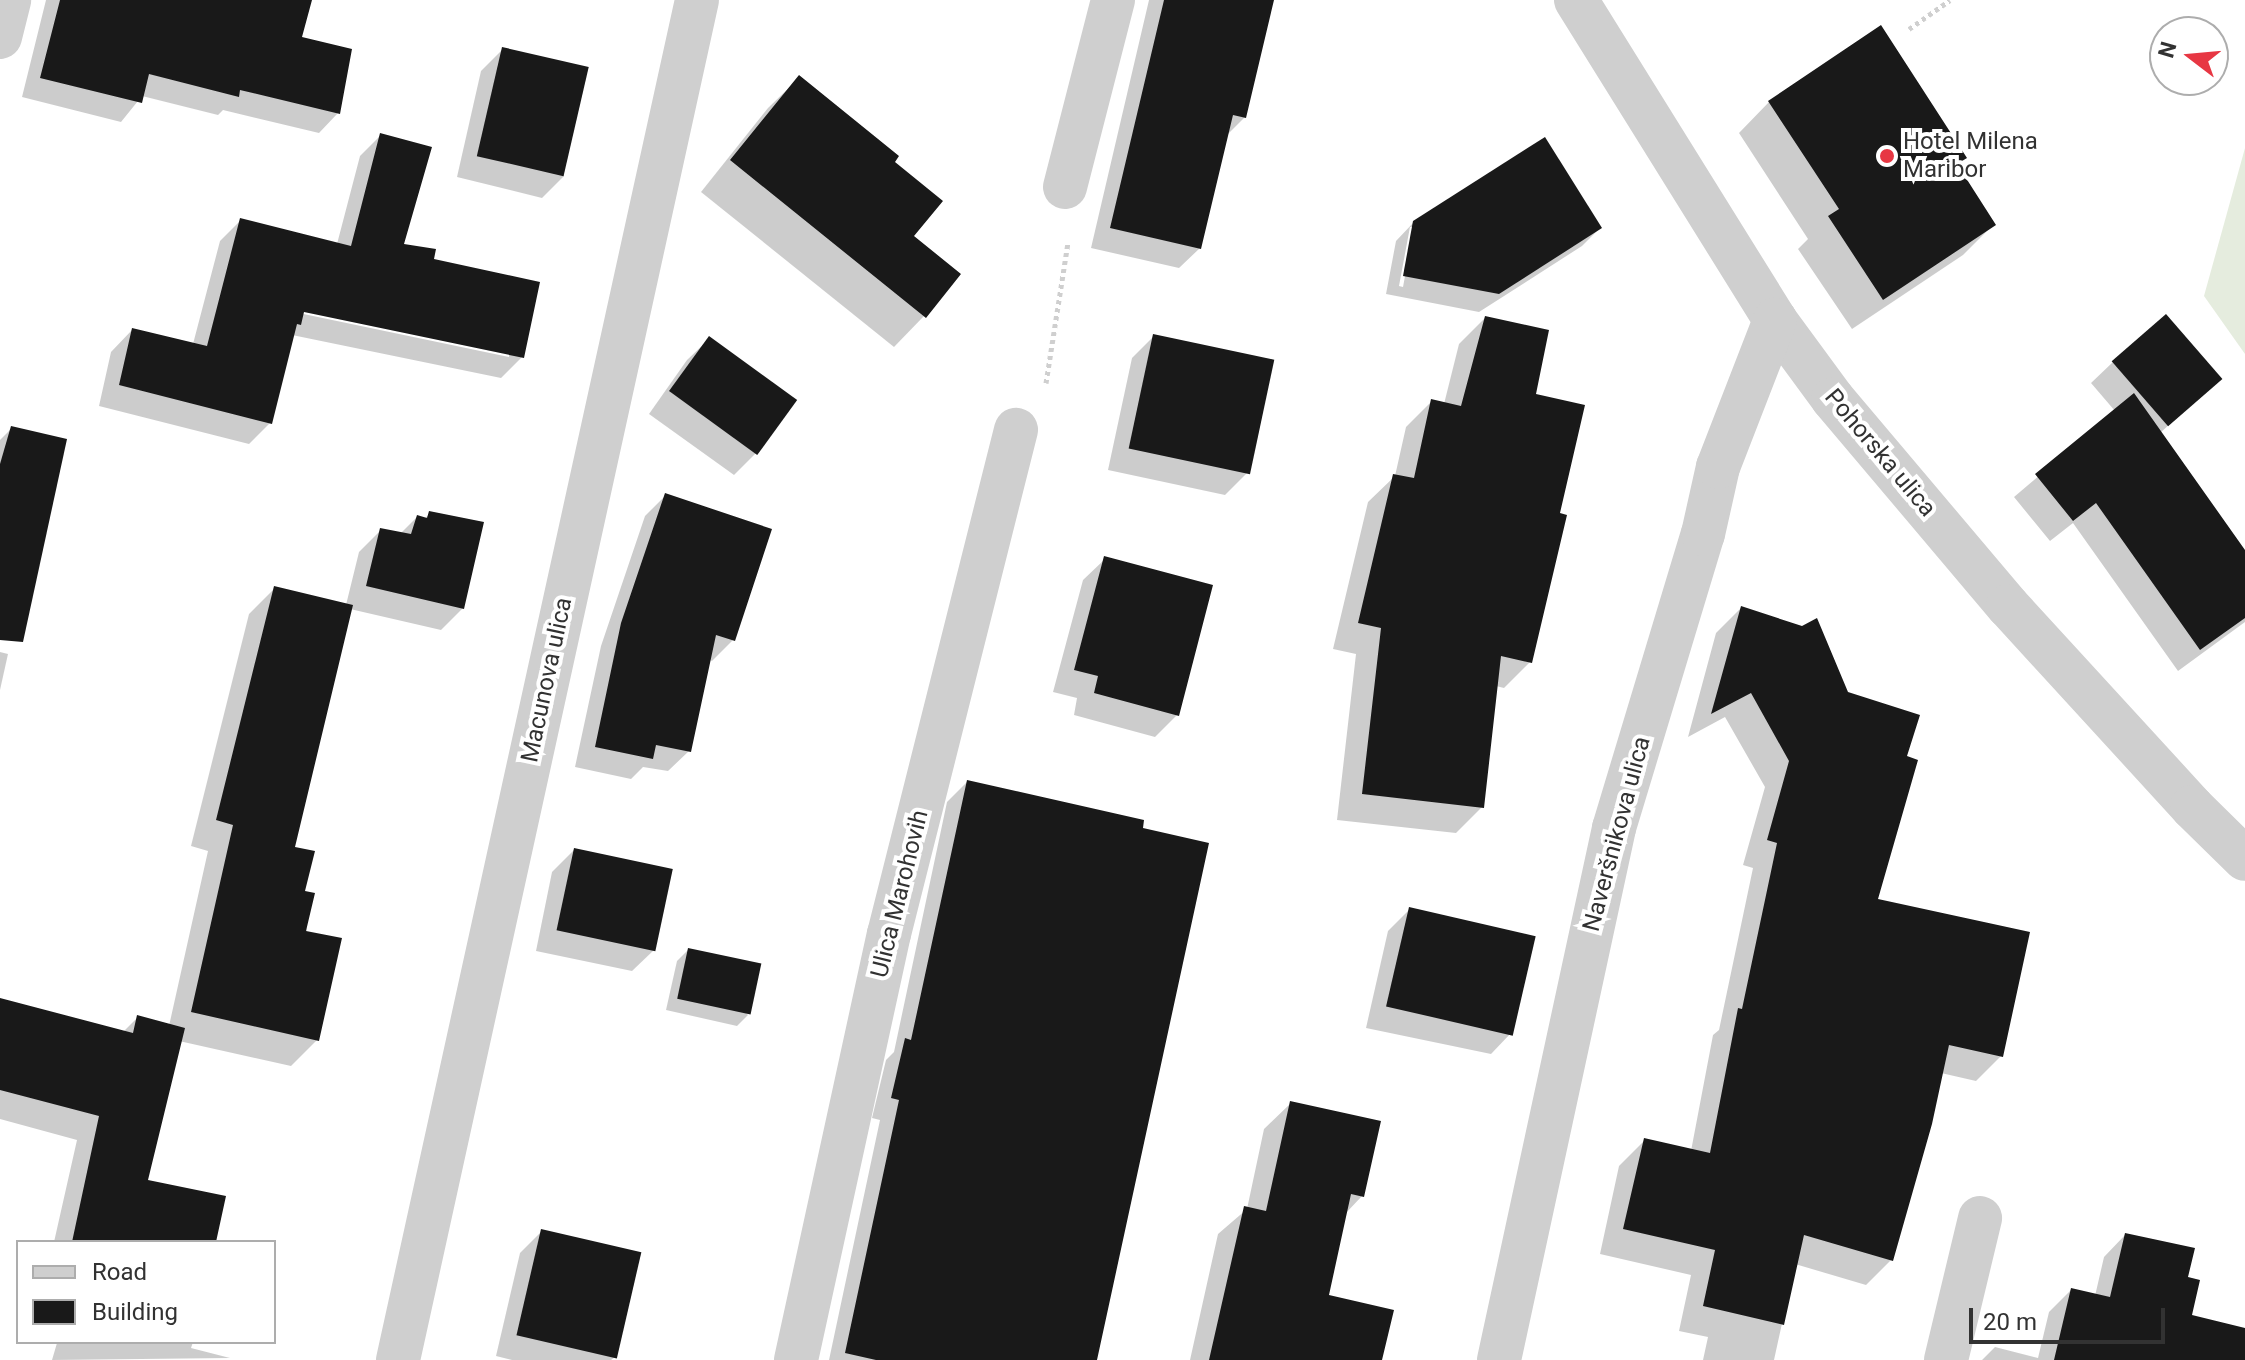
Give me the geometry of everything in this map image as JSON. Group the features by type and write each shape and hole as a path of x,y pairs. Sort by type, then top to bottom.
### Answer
{"street":[{"path":"0,37 9,0"},
{"name":"Macunova ulica","path":"398,1360 697,0"},
{"path":"1065,187 1113,0"},
{"name":"Pohorska ulica","path":"1576,0 1775,320 1833,399 2008,606 2192,807 2245,859"},
{"name":"Naveršnikova ulica","path":"1499,1360 1614,828 1703,534 1718,467 1775,320"},
{"name":"Ulica Marohovih","path":"796,1360 889,934 1016,430"},
{"path":"1946,1360 1980,1218"}],"path":[{"path":"1909,29 1950,0"},
{"path":"1016,430 1045,392 1070,231 1065,187"}],"shaded area":[{"path":"2245,148 2245,354 2204,296"}],"building":[{"path":"60,0 312,0 302,37 352,49 340,114 240,90 239,97 149,74 142,103 40,78"},
{"path":"1164,0 1274,0 1246,118 1233,115 1201,249 1110,228"},
{"name":"Hotel Milena Maribor","path":"1881,25 1967,158 1957,164 1996,225 1883,300 1828,216 1839,209 1768,101"},
{"path":"502,47 589,67 564,176 477,156"},
{"path":"799,75 899,156 895,162 943,201 914,236 961,274 926,318 730,160"},
{"path":"380,133 432,147 404,244 436,249 434,259 540,282 524,358 304,312 301,325 297,324 272,424 119,385 132,328 207,346 240,218 351,246"},
{"path":"1545,137 1602,228 1499,294 1403,276 1413,221"},
{"path":"2166,314 2222,379 2168,426 2112,361"},
{"path":"1485,316 1549,330 1536,394 1585,405 1560,513 1567,515 1532,663 1501,656 1484,808 1362,794 1381,628 1358,623 1393,474 1414,478 1431,399 1461,406"},
{"path":"1153,334 1274,360 1250,474 1129,448"},
{"path":"709,336 797,400 757,455 669,391"},
{"path":"2134,393 2245,550 2245,618 2200,650 2096,503 2073,521 2035,474"},
{"path":"11,426 67,439 23,642 0,640 0,464"},
{"path":"665,493 772,529 735,641 716,635 691,752 656,745 653,759 595,747 621,623"},
{"path":"429,511 484,522 464,609 366,586 380,528 411,534 417,515 427,518"},
{"path":"1104,556 1213,585 1179,716 1094,693 1098,676 1074,670"},
{"path":"274,586 353,605 295,847 315,851 305,891 315,893 306,931 342,938 319,1041 191,1012 233,825 216,820"},
{"path":"1741,606 1802,626 1817,618 1848,692 1920,715 1907,756 1918,760 1878,899 2030,932 2003,1057 1949,1045 1932,1124 1893,1261 1804,1235 1784,1325 1703,1306 1715,1250 1623,1229 1644,1138 1710,1153 1738,1008 1742,1009 1777,843 1767,840 1789,761 1751,693 1711,714"},
{"path":"967,780 1144,820 1143,828 1209,843 1097,1360 876,1360 845,1353 899,1100 891,1098 905,1038 911,1040"},
{"path":"574,848 673,869 655,951 557,930"},
{"path":"1409,907 1536,936 1513,1036 1386,1006"},
{"path":"688,948 761,964 751,1014 677,999"},
{"path":"0,998 133,1033 137,1015 185,1028 148,1180 226,1196 216,1240 72,1240 99,1116 0,1090"},
{"path":"1290,1101 1381,1121 1364,1197 1351,1194 1329,1295 1394,1310 1382,1360 1209,1360 1244,1206 1266,1211"},
{"path":"541,1229 641,1252 617,1358 516,1335"},
{"path":"2125,1233 2195,1248 2188,1277 2200,1280 2192,1315 2245,1328 2245,1360 2054,1360 2071,1288 2110,1297"}],"place":[{"name":"Hotel Milena Maribor","path":"1887,156"}]}
